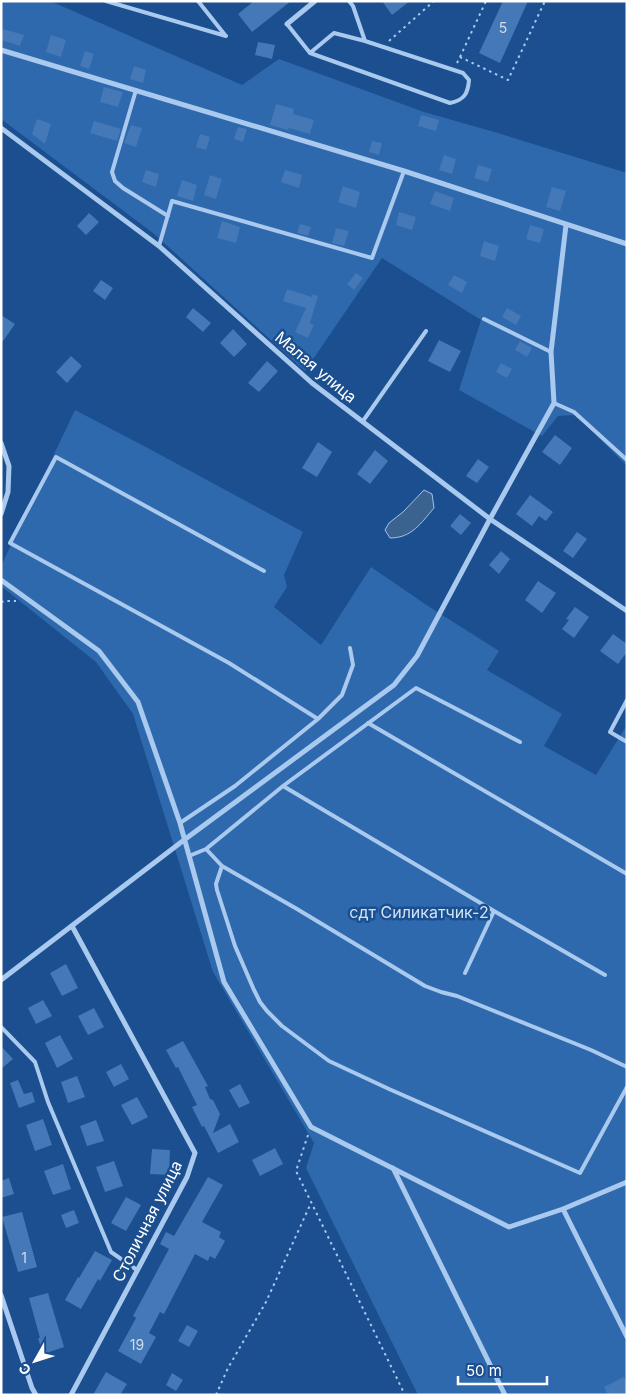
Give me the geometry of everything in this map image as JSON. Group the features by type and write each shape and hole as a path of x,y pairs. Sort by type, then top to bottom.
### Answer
{"street":[{"path":"287,24 315,1"},
{"path":"1,50 404,171 627,244"},
{"name":"Малая улица","path":"1,128 159,246 312,383 490,518 627,611"},
{"path":"1,980 184,840 394,685 417,656 490,518 554,403 551,352 566,225"},
{"path":"1,443 9,466 8,492 1,514"},
{"path":"1,580 99,651 138,702 180,822 224,982 311,1127 509,1227 563,1209 627,1182"},
{"name":"Столичная улица","path":"71,1395 187,1177 195,1154 72,926"},
{"path":"393,1168 504,1395"},
{"path":"563,1209 627,1337"},
{"path":"1,1295 36,1395"}],"lane":[{"path":"106,1 226,36 198,1"},
{"path":"349,1 353,6 365,41"},
{"path":"287,24 310,53 450,103 458,102 464,97 468,89 469,80 464,73 334,33 310,53"},
{"path":"136,90 112,172 123,188 168,216"},
{"path":"159,246 172,201 372,258 404,171"},
{"path":"484,319 551,352"},
{"path":"363,421 426,331"},
{"path":"554,403 574,412 627,460"},
{"path":"264,571 56,457 10,543 229,663 318,719"},
{"path":"180,822 235,786 318,719 342,695 353,665 350,648"},
{"path":"189,856 206,849 282,786 416,688 520,742"},
{"path":"627,700 610,732 627,742"},
{"path":"368,723 627,874"},
{"path":"282,786 605,975"},
{"path":"206,849 222,866 425,986 466,999 591,1050 627,1067"},
{"path":"222,866 216,884 217,890 236,946 260,1002 282,1026 330,1061 580,1173 627,1087"},
{"path":"465,973 494,911"},
{"path":"1,1027 35,1062 48,1102 111,1252 137,1270"}],"path":[{"path":"382,47 434,1"},
{"path":"453,70 486,1"},
{"path":"460,57 508,80 546,1"},
{"path":"311,1127 296,1171 405,1395"},
{"path":"216,1395 228,1368 266,1302 311,1202"}],"green space":[{"path":"1,1 50,1 242,85 279,59 424,112 627,173 627,466 576,415 558,416 542,436 459,390 481,320 382,258 305,371 153,233 1,119"},
{"name":"сдт Силикатчик-2","path":"75,410 303,532 284,575 287,587 274,607 321,645 371,567 499,651 487,670 562,714 544,746 596,775 627,725 627,1395 418,1395 306,1168 314,1143 213,972 133,714 96,662 1,586 1,566"}],"shaded area":[{"path":"424,490 432,494 434,508 415,529 404,535 390,538 385,530 389,523 403,512"}],"building":[{"path":"254,1 291,1 252,32 238,14"},
{"path":"382,1 410,1 392,15"},
{"path":"503,1 528,1 500,63 479,53"},
{"path":"3,29 24,35 20,46 1,40"},
{"path":"51,35 66,40 61,57 46,52"},
{"path":"258,42 275,45 272,59 255,55"},
{"path":"85,51 94,54 89,69 80,66"},
{"path":"134,66 146,70 143,83 130,79"},
{"path":"104,87 123,92 118,107 100,102"},
{"path":"276,104 294,109 293,114 314,120 310,134 270,125"},
{"path":"421,115 439,120 436,131 418,126"},
{"path":"37,119 51,124 45,144 32,134"},
{"path":"94,121 121,129 117,141 90,133"},
{"path":"131,125 142,128 136,147 124,143"},
{"path":"238,127 247,129 243,142 234,139"},
{"path":"200,134 210,137 206,150 196,147"},
{"path":"372,141 382,143 379,155 369,152"},
{"path":"444,155 456,159 452,174 439,170"},
{"path":"478,165 492,169 488,182 474,178"},
{"path":"146,170 159,174 156,187 142,182"},
{"path":"285,170 302,175 299,188 281,182"},
{"path":"210,175 222,179 216,199 204,195"},
{"path":"182,180 197,185 193,201 177,196"},
{"path":"343,186 360,192 356,208 338,202"},
{"path":"552,187 566,191 560,211 546,207"},
{"path":"435,191 454,198 450,211 430,204"},
{"path":"399,212 416,217 412,230 396,225"},
{"path":"89,213 99,222 86,235 77,226"},
{"path":"222,221 240,227 236,243 217,238"},
{"path":"300,224 311,227 308,236 297,233"},
{"path":"530,225 544,229 540,243 526,239"},
{"path":"336,228 349,231 344,246 332,243"},
{"path":"484,241 499,246 495,261 480,256"},
{"path":"356,273 363,278 354,290 347,284"},
{"path":"454,275 467,282 462,293 448,285"},
{"path":"101,280 113,288 105,300 93,291"},
{"path":"287,289 312,297 313,294 318,296 310,323 314,325 308,338 295,332 306,308 283,301"},
{"path":"193,308 211,323 203,332 186,317"},
{"path":"507,308 521,316 516,325 502,317"},
{"path":"1,315 15,324 1,344"},
{"path":"233,329 247,344 234,357 220,343"},
{"path":"439,340 461,351 450,372 428,361"},
{"path":"520,341 532,348 527,357 515,350"},
{"path":"71,356 82,366 67,383 56,372"},
{"path":"267,361 278,371 259,392 248,383"},
{"path":"501,363 512,369 507,378 496,372"},
{"path":"555,435 572,448 560,465 542,452"},
{"path":"318,442 332,452 317,477 302,468"},
{"path":"375,450 388,461 370,484 357,474"},
{"path":"478,459 489,467 477,483 466,476"},
{"path":"530,495 553,512 546,521 539,516 532,526 516,514"},
{"path":"460,514 471,523 461,535 450,526"},
{"path":"577,532 587,539 573,558 563,551"},
{"path":"501,551 510,559 499,574 489,565"},
{"path":"538,581 556,593 542,613 525,600"},
{"path":"575,607 589,617 574,638 562,629 569,620 566,619"},
{"path":"613,634 627,644 627,652 618,664 600,651"},
{"path":"66,964 78,988 62,996 50,973"},
{"path":"43,1000 52,1016 36,1024 28,1008"},
{"path":"94,1008 104,1027 88,1035 78,1016"},
{"path":"60,1035 73,1059 57,1068 45,1043"},
{"path":"183,1041 208,1086 205,1087 210,1099 213,1100 220,1114 213,1133 230,1124 239,1142 218,1153 192,1107 197,1105 178,1067 176,1068 166,1050"},
{"path":"1,1046 13,1059 1,1069"},
{"path":"121,1064 129,1079 114,1087 106,1072"},
{"path":"77,1076 85,1097 68,1103 61,1082"},
{"path":"18,1080 24,1094 32,1092 35,1102 19,1108 10,1083"},
{"path":"240,1084 250,1103 239,1108 229,1090"},
{"path":"137,1097 148,1117 132,1125 121,1105"},
{"path":"43,1119 52,1145 35,1151 26,1125"},
{"path":"96,1120 104,1141 87,1146 80,1126"},
{"path":"275,1148 283,1164 260,1176 252,1160"},
{"path":"152,1149 170,1150 169,1175 150,1174"},
{"path":"114,1161 123,1186 105,1192 96,1167"},
{"path":"63,1164 71,1189 53,1195 44,1171"},
{"path":"208,1177 223,1185 202,1222 221,1232 219,1237 225,1241 215,1259 210,1256 208,1261 195,1254 164,1314 160,1312 149,1333 156,1337 141,1364 118,1351 136,1318 133,1316 169,1249 160,1244 166,1232 174,1236"},
{"path":"9,1178 14,1194 1,1198 1,1181"},
{"path":"126,1197 141,1205 126,1231 111,1223"},
{"path":"74,1210 79,1223 66,1228 61,1215"},
{"path":"22,1212 37,1267 18,1272 2,1217"},
{"path":"95,1251 112,1260 100,1281 98,1279 81,1309 65,1300"},
{"path":"48,1293 64,1347 43,1354 29,1298"},
{"path":"187,1325 198,1331 189,1347 178,1341"},
{"path":"106,1372 127,1384 120,1395 93,1395"},
{"path":"172,1373 183,1380 176,1391 166,1385"},
{"path":"624,1377 627,1383 627,1395 608,1395 604,1387"}]}
